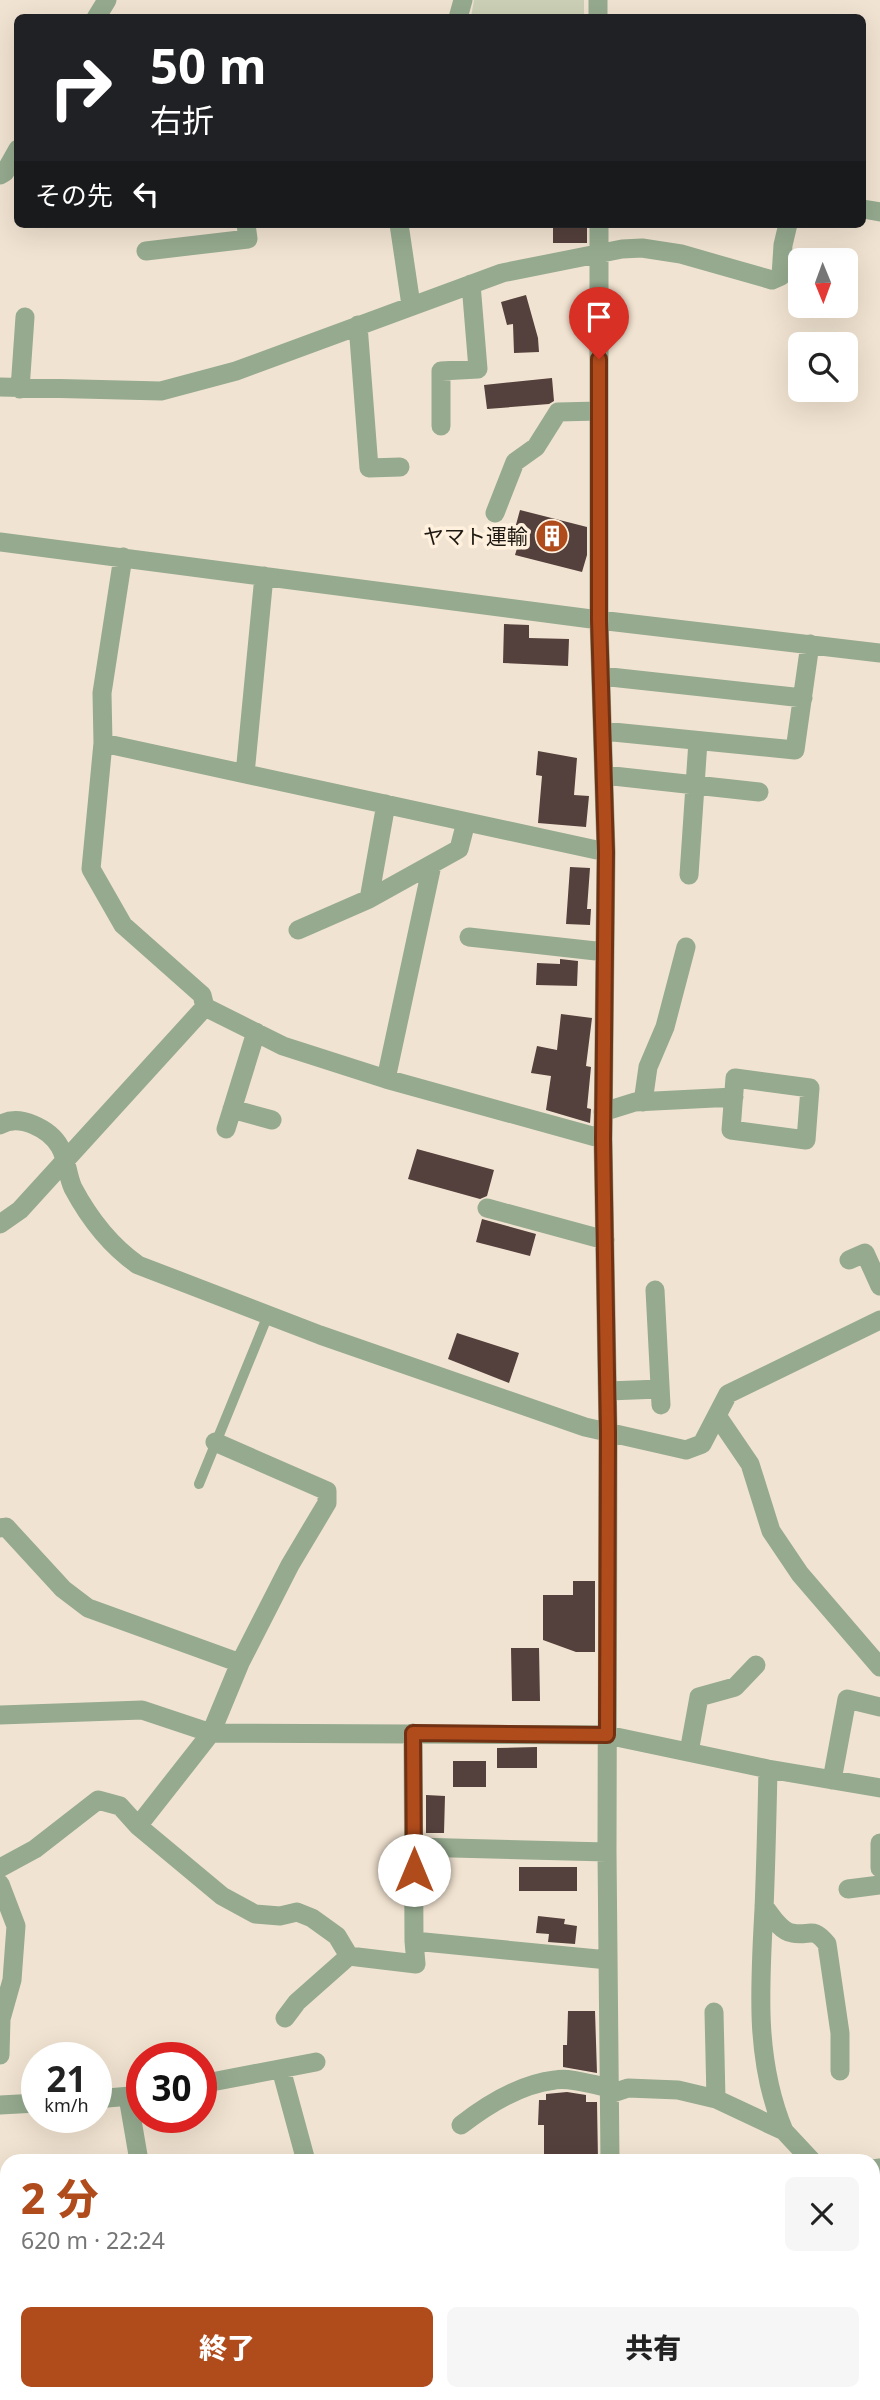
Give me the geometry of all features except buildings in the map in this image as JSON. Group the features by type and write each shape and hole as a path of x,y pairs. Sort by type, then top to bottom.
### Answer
{"street":[{"path":"0,175 5,172 14,156"},
{"path":"146,251 248,239 247,228"},
{"path":"400,228 411,305"},
{"path":"598,228 599,620 606,852 603,1139 608,1391 607,1852 610,2154"},
{"path":"0,387 162,391 236,371 502,274 622,249 642,248 681,254 772,280 781,276 787,228"},
{"path":"441,426 441,371 478,369 471,284"},
{"path":"20,389 24,317"},
{"path":"358,325 369,468 400,467"},
{"path":"495,513 515,462 536,447 558,412 599,411"},
{"path":"0,542 599,620 880,653"},
{"path":"123,557 102,693 103,743 91,869 123,925 202,995 205,1007 283,1046 386,1079 603,1139"},
{"path":"245,774 264,576"},
{"path":"603,731 795,750 810,644"},
{"path":"601,676 803,698"},
{"path":"689,875 698,741"},
{"path":"103,743 606,852"},
{"path":"604,775 759,792"},
{"path":"369,899 386,804"},
{"path":"298,930 369,899 458,849 466,822"},
{"path":"386,1079 432,865"},
{"path":"469,937 605,952"},
{"path":"643,1102 648,1067 665,1027 687,947"},
{"path":"0,1224 20,1210 205,1007"},
{"path":"226,1129 256,1032"},
{"path":"736,1078 810,1088 806,1140 731,1130 734,1097 736,1078"},
{"path":"603,1112 643,1102 734,1097"},
{"path":"232,1109 271,1120"},
{"path":"0,1125 18,1121 33,1123 60,1146 72,1186 115,1249 138,1265 268,1315 585,1427 686,1450 702,1444 728,1394 880,1320"},
{"path":"486,1208 586,1232 605,1240"},
{"path":"849,1260 865,1253 880,1286"},
{"path":"608,1391 660,1397 655,1290"},
{"path":"718,1417 750,1464 771,1531 800,1574 880,1667"},
{"path":"138,1826 211,1733 240,1663 290,1565 327,1503 327,1491 215,1442"},
{"path":"0,1528 6,1527 63,1589 89,1608 240,1663"},
{"path":"689,1752 699,1697 735,1687 756,1665"},
{"path":"832,1780 847,1699 880,1707"},
{"path":"0,1715 142,1710 211,1733 607,1735 768,1769 880,1788"},
{"path":"285,2018 297,2001 348,1956 416,1965 413,1733"},
{"path":"768,1769 760,1979 762,2040 767,2084 784,2131 805,2154"},
{"path":"0,1868 35,1849 98,1800 121,1806 138,1826 222,1896 255,1914 280,1916 297,1912 312,1918 337,1936 348,1956"},
{"path":"880,1843 880,1868"},
{"path":"414,1847 607,1852"},
{"path":"0,1884 16,1926 12,1980 1,2019 0,2055"},
{"path":"848,1889 880,1885"},
{"path":"764,1906 782,1927 792,1933 819,1934 827,1944 840,2033 840,2071"},
{"path":"414,1941 608,1960"},
{"path":"714,2012 716,2099"},
{"path":"217,2081 316,2062"},
{"path":"281,2069 304,2154"},
{"path":"461,2125 485,2107 511,2093 556,2079 610,2091 628,2088 678,2091 716,2099 761,2123 784,2131"},
{"path":"0,2105 21,2104"},
{"path":"137,2133 139,2154"}],"lane":[{"path":"198,1484 268,1315"}],"green space":[{"path":"474,0 584,0 584,14 472,14"}],"place":[{"name":"ヤマト運輸","path":"552,536"}],"route":[{"path":"414,1870 413,1733 557,1732 607,1735 608,1432 603,1139 606,852 599,620 599,359"}]}
